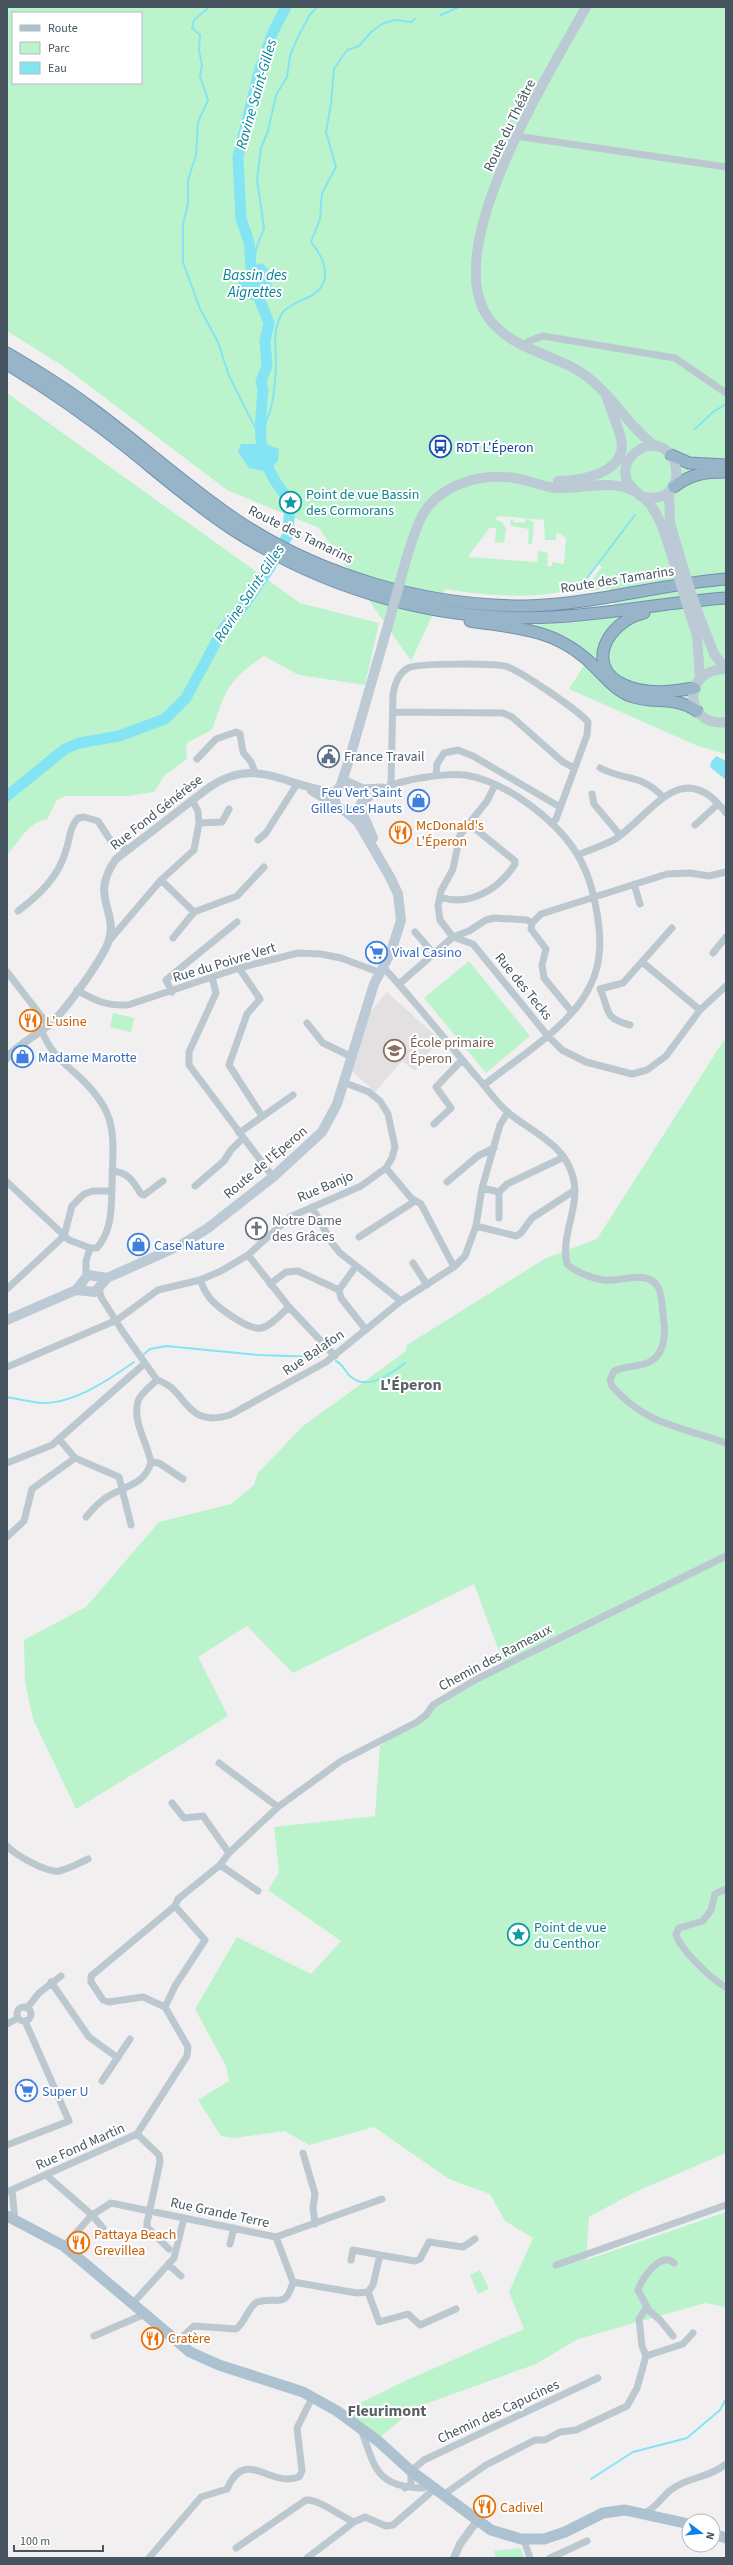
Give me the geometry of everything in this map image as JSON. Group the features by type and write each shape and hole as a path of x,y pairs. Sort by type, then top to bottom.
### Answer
{"highway":[{"name":"Route des Tamarins","path":"7,353 90,407 235,525 328,567 400,592 456,602 503,605 553,605 697,581 726,579"},
{"name":"Route des Tamarins","path":"7,364 85,415 235,525 325,578 384,599 418,607 493,616 532,618 583,615 726,598"},
{"path":"671,455 689,463 726,465"},
{"path":"671,489 686,477 698,473 726,472"},
{"path":"697,581 726,575"},
{"path":"694,688 650,692 626,686 612,675 606,667 603,658 605,644 614,629 628,618 701,604 726,602"},
{"path":"418,607 466,620 545,633 573,648 620,691 639,698 682,702 697,711"}],"main road":[{"name":"Route du Théâtre","path":"586,7 516,136 503,164 492,194 478,250 475,280 481,303 489,319 510,340 523,347 578,369 601,388 636,431 655,446"},
{"name":"Route du Théâtre","path":"601,388 623,426 628,461"},
{"path":"536,483 581,479 599,474 616,461 622,444 607,398"},
{"path":"571,488 599,479 628,461 641,449 655,446 671,455 678,470 671,489 670,523 682,574 693,610 697,636 700,678"},
{"path":"628,461 625,474 636,493 651,506 657,516 682,574"},
{"path":"352,750 357,786 364,800 361,806 354,811 346,812 336,806 338,788 352,750 415,532 424,514 435,501 452,488 492,476 515,478 555,488 618,484 650,499 660,497 671,489"},
{"path":"693,610 714,654 726,669"},
{"path":"726,669 712,670 700,678 694,688 693,700 697,711 705,718 714,723 726,722"},
{"path":"338,788 357,786"},
{"name":"Route de l'Éperon","path":"361,806 385,870"},
{"name":"Route de l'Éperon","path":"7,1320 181,1245 208,1228 273,1177 322,1132 337,1104 350,1056 374,984 382,970 401,920 398,894 358,822 346,812"},
{"path":"11,2218 64,2246 133,2303 177,2342 203,2359 313,2396 360,2427 411,2471 443,2495 475,2524"},
{"path":"411,2471 427,2491 498,2539 544,2539 565,2532 611,2511 625,2510 681,2523"}],"street":[{"path":"516,136 726,167"},
{"path":"523,347 530,341 543,336 675,358 726,393"},
{"path":"389,785 395,685 398,677 408,668 422,665 507,666 588,722 587,735 560,807 552,824"},
{"path":"393,712 503,712 512,717 563,762 574,768"},
{"path":"197,759 216,739 236,732 240,734 243,752 252,762 255,772"},
{"path":"436,775 437,764 444,753 458,750 472,756 560,807"},
{"path":"600,768 611,773 643,780 663,797"},
{"name":"Rue Fond Générèse","path":"108,942 109,917 103,885 106,872 116,859 128,849 221,778 235,773 255,772 305,787 336,806"},
{"path":"357,786 389,785 436,775 466,776 495,785 539,812 552,824 578,855 589,877 595,897 600,949 598,965 591,985 572,1012 548,1035 562,1050 586,1062 609,1069 632,1074 640,1073 656,1065 666,1056 700,1010 726,986"},
{"path":"258,840 266,833 297,784"},
{"path":"361,806 370,797 389,785"},
{"path":"453,937 438,915 440,896 453,869 460,835 487,801 495,785"},
{"name":"Rue Fond Générèse","path":"305,787 338,788"},
{"path":"578,855 620,835 663,797 677,790 690,790 702,793 718,804 726,813"},
{"path":"592,794 594,804 620,835"},
{"path":"7,1058 19,1046 49,1026 66,1008 108,942 161,880 194,850 199,823 198,812 192,800"},
{"path":"695,825 718,804"},
{"path":"199,823 222,822 229,808"},
{"path":"18,911 41,892 56,873 66,852 71,829 78,818 84,817 98,820 111,841 128,849"},
{"path":"440,896 451,900 460,900 484,893 498,884 515,864 515,861 468,823"},
{"path":"173,938 194,912 237,896 264,867"},
{"path":"572,1012 544,978 542,965 546,949 540,940 533,935 532,923 541,914 634,884 674,873 709,876 726,872"},
{"path":"161,880 194,912"},
{"path":"634,884 640,904"},
{"path":"399,984 453,937 469,931 489,918 527,920 532,923"},
{"path":"172,992 166,980 237,922"},
{"path":"591,985 600,989 623,983 672,928"},
{"path":"415,932 434,954"},
{"name":"Rue des Tecks","path":"453,937 473,944 548,1035 484,1085"},
{"path":"713,953 726,937"},
{"name":"Rue du Poivre Vert","path":"77,990 97,1002 111,1006 128,1005 172,992 239,968 298,953 321,954 341,958 382,970"},
{"path":"642,962 700,1010"},
{"path":"239,968 260,999 246,1014 230,1065 262,1116"},
{"path":"382,970 399,984 462,1060 508,1112 540,1133 564,1157 572,1177 575,1190 575,1202 566,1241 567,1264 573,1269 604,1280 648,1278 658,1286 665,1326 664,1340 660,1352 650,1363 614,1371 610,1380 612,1386 647,1416 668,1426 726,1442"},
{"path":"7,972 49,1026"},
{"path":"212,977 216,993 188,1059 194,1074 273,1177"},
{"path":"600,989 608,1013 612,1018 630,1025"},
{"path":"307,1022 323,1043 350,1056"},
{"path":"7,1182 69,1240 90,1248 97,1248 106,1238 111,1216 114,1149 111,1126 104,1105 91,1089 55,1057 42,1031"},
{"path":"434,1124 451,1108 436,1086 462,1060"},
{"path":"343,1082 369,1092 380,1101 388,1114 394,1147 392,1158 386,1168 415,1201 421,1204 454,1267"},
{"path":"195,1186 224,1161 241,1136 262,1116 292,1094"},
{"name":"Rue Balafon","path":"93,1283 144,1364 157,1380 166,1383 193,1411 209,1418 220,1418 288,1384 335,1356 401,1301 454,1267 471,1245 476,1226 482,1188 500,1125 508,1112"},
{"path":"447,1182 478,1156 494,1148"},
{"path":"499,1218 499,1192 507,1184 564,1157"},
{"name":"Rue Banjo","path":"7,1367 117,1320 158,1290 200,1280 221,1272 248,1255 290,1217 361,1186 386,1168"},
{"path":"112,1171 124,1172 130,1177 141,1194 144,1195 163,1181"},
{"path":"482,1188 499,1192"},
{"path":"476,1226 516,1236 521,1233 532,1218 575,1190"},
{"path":"7,1289 64,1236 72,1206 84,1194 93,1191 112,1191"},
{"path":"359,1237 415,1201"},
{"path":"312,1207 332,1243 356,1266 401,1301"},
{"path":"90,1248 86,1261 93,1283"},
{"path":"248,1255 289,1307 335,1356"},
{"path":"413,1263 427,1285"},
{"path":"356,1266 339,1290 341,1298 366,1330"},
{"path":"270,1284 286,1272 298,1271 339,1290"},
{"path":"200,1280 207,1294 227,1314 255,1328 261,1328 267,1325 289,1307"},
{"path":"7,1463 44,1449 59,1439 92,1408 144,1364"},
{"path":"86,1517 105,1498 144,1478 151,1462 139,1423 137,1409 141,1396 157,1380"},
{"path":"59,1439 75,1458 119,1477 131,1525"},
{"path":"7,1537 24,1521 32,1489 75,1458"},
{"path":"151,1462 159,1464 183,1479"},
{"name":"Chemin des Rameaux","path":"165,2007 143,1997 109,2002 103,2000 91,1982 91,1976 175,1906 178,1899 220,1865 229,1853 278,1807 341,1761 417,1722 426,1716 433,1705 477,1679 726,1556"},
{"path":"219,1763 278,1807"},
{"path":"172,1803 184,1818 204,1816 229,1853"},
{"path":"7,1846 14,1855 58,1871 88,1859"},
{"path":"220,1865 258,1891"},
{"path":"726,1889 715,1894 711,1910 703,1921 679,1928 676,1934 679,1944 711,1977 726,1987"},
{"path":"165,2007 175,1986 205,1940 175,1906"},
{"path":"18,2018 18,2009 27,2008 51,1982 61,1976"},
{"path":"51,1982 89,2038 118,2058"},
{"name":"Rue Fond Martin","path":"9,2191 137,2134 187,2056 188,2047 165,2007"},
{"path":"25,2021 31,2016 27,2008"},
{"path":"7,2146 69,2120 25,2021 18,2018"},
{"path":"7,2024 18,2018"},
{"path":"102,2081 130,2039"},
{"path":"137,2134 158,2155 160,2162 148,2227 169,2248"},
{"path":"302,2153 315,2194 313,2208 315,2224"},
{"path":"46,2175 92,2215 103,2228"},
{"path":"9,2191 11,2218"},
{"name":"Rue Grande Terre","path":"64,2246 92,2215 111,2203 276,2237 382,2199"},
{"path":"556,2265 726,2205"},
{"path":"133,2303 177,2252 184,2218"},
{"path":"230,2244 234,2228"},
{"path":"177,2342 194,2326 236,2329 241,2325 253,2304 262,2300 282,2300 288,2296 293,2282 276,2237"},
{"path":"351,2260 353,2250 415,2261 420,2259 429,2242 463,2247 475,2239"},
{"path":"293,2282 358,2293 368,2292 373,2285 380,2255"},
{"path":"673,2336 660,2320 647,2309 638,2294 640,2285 647,2273 658,2263 664,2260 674,2263"},
{"path":"168,2264 181,2276"},
{"path":"368,2292 379,2322 408,2314 420,2325 456,2309"},
{"path":"443,2495 486,2465 536,2440 545,2440 560,2432 576,2430 627,2406 636,2388 646,2356 642,2346 639,2319 647,2309"},
{"path":"94,2336 145,2314"},
{"path":"646,2356 683,2344 693,2333"},
{"name":"Chemin des Capucines","path":"411,2471 424,2460 476,2434 598,2378"},
{"path":"149,2558 201,2497 227,2489 233,2477 239,2471 253,2469 283,2480 299,2477 302,2471 297,2428 313,2396"},
{"path":"360,2427 375,2469 387,2480 405,2488 427,2491"},
{"path":"643,2514 656,2507 664,2496 676,2487 712,2474 726,2464"},
{"path":"405,2488 411,2484 411,2471"},
{"path":"307,2558 354,2522 368,2517 386,2526 393,2525 427,2491"},
{"path":"663,2518 661,2508 664,2496"},
{"path":"236,2548 306,2500 314,2500 341,2517 354,2522"},
{"path":"454,2558 460,2544 475,2524"},
{"path":"522,2540 530,2558"},
{"path":"550,2558 587,2540"}],"shaded area":[{"name":"École primaire Éperon","path":"387,992 439,1039 415,1071 402,1061 375,1092 352,1071 367,1016"}],"green space":[{"path":"7,7 726,7 726,754 698,746 569,689 589,658 567,637 527,621 574,623 609,617 614,604 610,588 572,593 579,588 585,589 602,567 597,563 583,583 568,590 552,594 514,596 445,589 411,661 319,528 227,490 63,366 7,331","holes":["498,516 544,520 545,540 556,540 557,532 566,538 564,564 552,562 552,566 547,566 548,553 538,551 537,562 468,557 491,526 491,528 496,528 495,542 504,543 506,528 501,521 495,520"]},
{"path":"7,393 300,603 379,623 365,685 299,675 264,656 242,672 229,687 212,730 188,742 186,748 187,759 164,776 154,792 129,796 65,796 57,800 47,819 34,824 24,833 7,855"},
{"path":"513,519 513,522 525,523 526,519 534,522 532,544 528,544 529,529 511,526 510,520"},
{"path":"469,961 530,1036 486,1073 424,998"},
{"path":"113,1013 134,1018 131,1032 110,1027"},
{"path":"726,1037 726,2153 633,2193 589,2217 586,2260 726,2212 726,2307 705,2303 578,2339 536,2364 417,2407 380,2437 346,2410 407,2380 524,2329 509,2292 533,2238 505,2221 490,2194 449,2179 374,2127 309,2145 285,2131 234,2138 221,2136 198,2100 229,2081 226,2066 195,2009 237,1937 311,1974 341,1941 268,1890 279,1872 274,1827 375,1816 380,1746 438,1706 505,1667 474,1584 293,1673 247,1626 198,1657 228,1716 76,1809 33,1719 25,1682 24,1640 86,1607 159,1522 231,1504 254,1485 258,1473 303,1426 405,1352 407,1345 546,1258 597,1239"},
{"path":"480,2270 489,2289 478,2294 470,2275"},
{"path":"520,2548 524,2558 496,2558 494,2551"}],"water":[{"name":"Bassin des Aigrettes","path":"262,263 272,273 271,289 260,301 240,299 235,291 241,277 247,270"},
{"path":"241,444 265,444 279,449 278,461 268,472 249,468 238,452"},
{"path":"716,756 726,761 726,780 710,767 711,762"}],"waterway":[{"path":"209,7 194,20 192,28 200,35 199,50 202,65 200,76 208,100 198,122 196,155 188,180 188,204 183,224 183,262 200,309 218,342 229,376 260,437"},
{"name":"Ravine Saint-Gilles","path":"7,796 65,749 79,743 119,736 165,719 186,698 223,629 245,604 269,569 288,535 290,501 271,474 265,461 262,449 261,422 263,389 261,381 267,366 265,341 269,323 260,301 251,267 249,242 241,219 238,157 260,68 273,32 286,7"},
{"path":"254,265 256,249 264,228 257,179 261,148 268,131 276,95 287,77 290,56 309,16 317,7"},
{"path":"441,15 459,7"},
{"path":"260,437 269,414 273,396 276,366 275,333 278,321 286,309 317,292 325,279 324,264 321,256 311,242 320,219 322,193 336,167 326,132 331,104 334,69 347,50 359,46 371,32 382,24 394,20 411,22 415,19"},
{"path":"695,429 713,412 726,404"},
{"path":"581,586 635,515"},
{"path":"144,1354 150,1349 166,1346 258,1355 319,1357"},
{"path":"336,1361 351,1377 358,1381 365,1382 372,1382 386,1376 405,1363"},
{"path":"7,1397 30,1402 44,1403 68,1399 92,1389 134,1362"},
{"path":"591,2479 633,2452 687,2438 720,2410 726,2399"}],"place":[{"name":"RDT L'Éperon","path":"441,447"},
{"name":"Point de vue Bassin des Cormorans","path":"291,502"},
{"name":"France Travail","path":"329,756"},
{"name":"Feu Vert Saint Gilles Les Hauts","path":"418,800"},
{"name":"McDonald's L'Éperon","path":"400,833"},
{"name":"Vival Casino","path":"377,952"},
{"name":"L’usine","path":"31,1021"},
{"name":"École primaire Éperon","path":"394,1050"},
{"name":"Madame Marotte","path":"23,1057"},
{"name":"Notre Dame des Grâces","path":"257,1228"},
{"name":"Case Nature","path":"138,1245"},
{"name":"Point de vue du Centhor","path":"519,1935"},
{"name":"Super U","path":"26,2091"},
{"name":"Pattaya Beach Grevillea","path":"79,2242"},
{"name":"Cratère","path":"152,2338"},
{"name":"Cadivel","path":"485,2507"}],"district":[{"name":"L'Éperon","path":"411,1384"},
{"name":"Fleurimont","path":"387,2410"}]}
